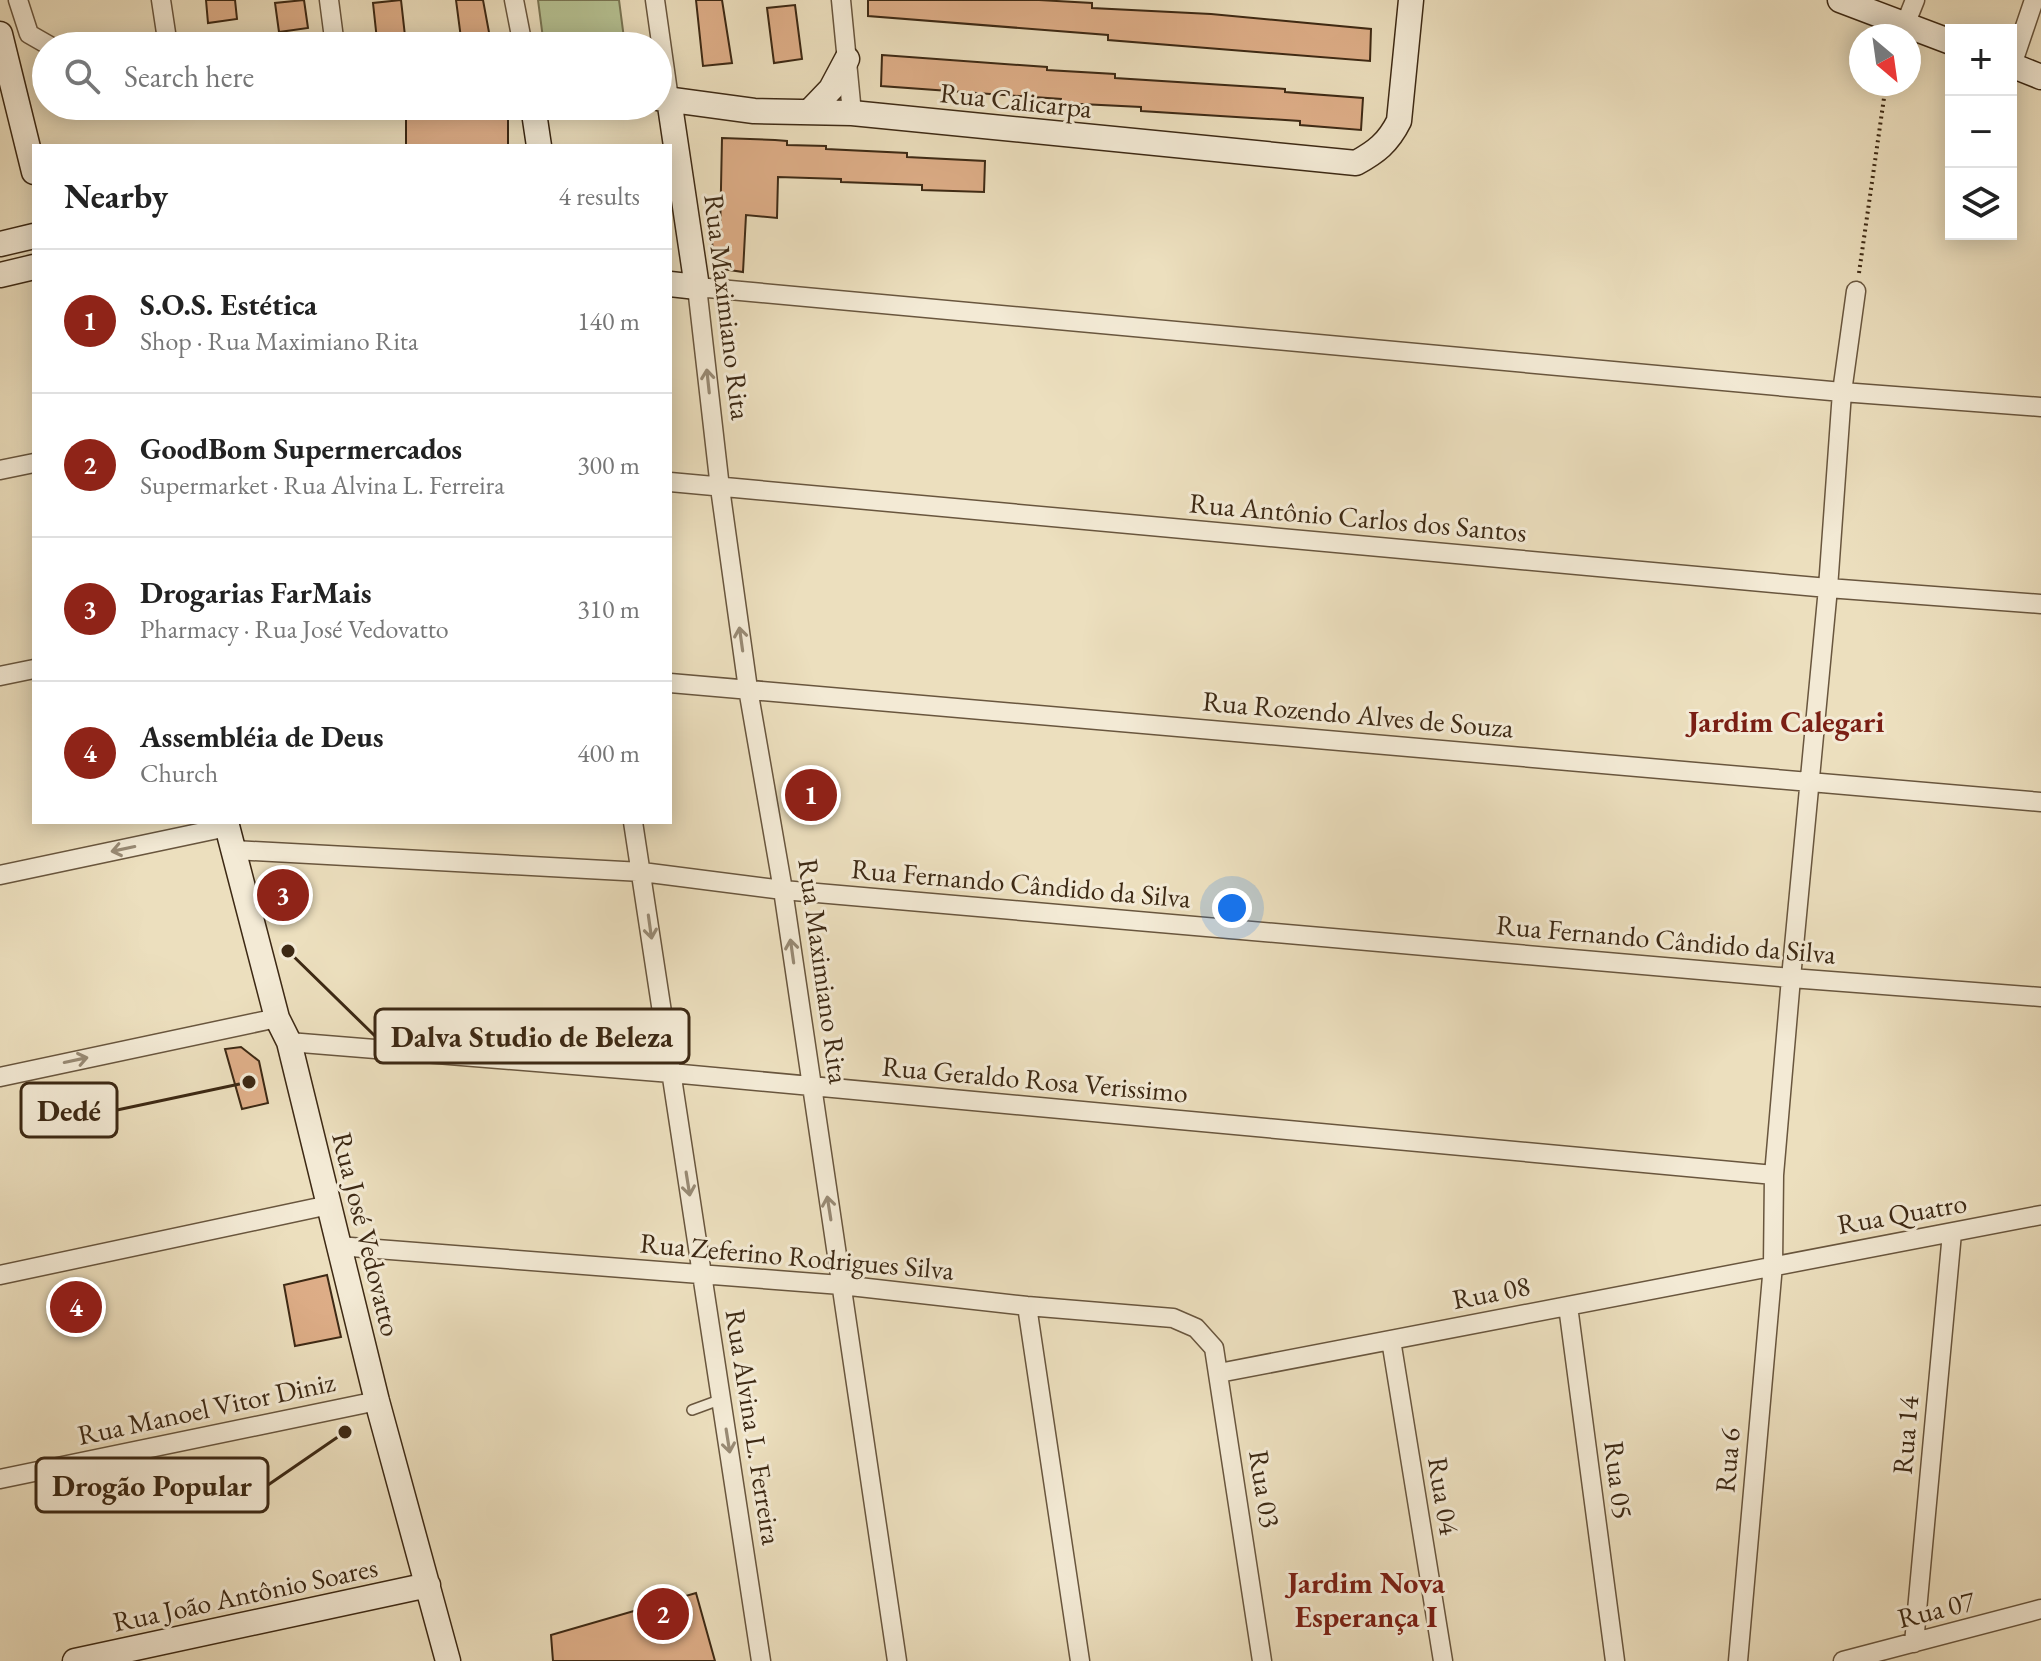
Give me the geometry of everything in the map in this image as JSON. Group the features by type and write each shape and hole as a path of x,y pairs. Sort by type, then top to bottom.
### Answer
{"street":[{"path":"18,0 32,36"},
{"path":"161,0 166,32"},
{"path":"329,0 333,32"},
{"path":"514,0 520,32"},
{"path":"655,0 658,32"},
{"path":"841,0 852,113"},
{"name":"Rua Calicarpa","path":"672,99 754,111 852,113 1356,163 1377,152 1390,138 1399,121 1405,0"},
{"path":"1840,0 1902,24"},
{"path":"1905,24 1915,0"},
{"path":"2017,50 2034,0"},
{"path":"1921,31 1945,40"},
{"path":"2,47 32,164"},
{"path":"809,112 831,89 847,59"},
{"path":"2017,67 2041,77"},
{"path":"535,120 539,144"},
{"name":"Rua Maximiano Rita","path":"668,120 697,287 720,488 748,689 783,890 897,1661"},
{"path":"0,244 32,236"},
{"path":"0,275 32,267"},
{"path":"672,284 1842,392 2041,407"},
{"name":"Rua 6","path":"1738,1661 1773,1265 1774,1175 1828,588 1842,392 1856,291"},
{"path":"0,470 32,463"},
{"name":"Rua Antônio Carlos dos Santos","path":"672,482 1828,588 2041,604"},
{"path":"0,676 32,669"},
{"name":"Rua Rozendo Alves de Souza","path":"672,683 2041,802"},
{"path":"0,875 226,824"},
{"name":"Rua José Vedovatto","path":"226,824 277,1018 289,1042 377,1401 448,1661"},
{"name":"Rua Alvina L. Ferreira","path":"633,824 761,1661"},
{"name":"Rua Fernando Cândido da Silva","path":"234,850 642,872 783,890 2041,997"},
{"path":"0,1077 277,1018"},
{"name":"Rua Geraldo Rosa Verissimo","path":"289,1042 671,1073 1774,1175"},
{"path":"0,1275 329,1205"},
{"name":"Rua Quatro","path":"1773,1265 2041,1215"},
{"name":"Rua 14","path":"1914,1643 1952,1233"},
{"name":"Rua Zeferino Rodrigues Silva","path":"338,1246 841,1285 1027,1306 1173,1318 1196,1328 1214,1348 1219,1373"},
{"name":"Rua 08","path":"1219,1373 1773,1265"},
{"path":"1027,1306 1080,1661"},
{"name":"Rua 05","path":"1568,1306 1615,1661"},
{"name":"Rua 04","path":"1391,1340 1443,1661"},
{"name":"Rua 03","path":"1219,1373 1262,1661"},
{"name":"Rua Manoel Vitor Diniz","path":"0,1479 377,1401"},
{"name":"Rua João Antônio Soares","path":"75,1661 428,1585"},
{"name":"Rua 07","path":"1843,1661 2041,1609"}],"lane":[{"path":"692,1410 722,1399"}],"path":[{"path":"1856,291 1884,96"}],"green space":[{"path":"538,0 619,0 623,32 542,32"}],"building":[{"path":"206,0 235,0 237,19 208,23"},
{"path":"304,0 308,28 279,32 275,3"},
{"path":"401,0 405,32 376,32 373,3"},
{"path":"456,0 483,0 489,32 460,32"},
{"path":"696,0 722,0 732,63 703,66"},
{"path":"868,0 1092,3 1092,8 1211,14 1371,29 1370,61 1108,40 1108,35 868,16"},
{"path":"795,5 802,59 774,63 767,8"},
{"path":"882,55 1047,67 1047,70 1115,74 1115,78 1285,89 1285,92 1363,98 1361,130 1300,125 1300,121 1061,103 1061,99 881,86"},
{"path":"406,120 508,120 508,144 406,144"},
{"path":"722,138 787,141 787,145 826,146 826,149 907,153 907,157 985,161 984,192 922,190 922,185 841,182 841,179 778,177 777,218 746,215 743,272 723,269 714,256 711,236 720,237"},
{"path":"241,1047 259,1061 268,1103 242,1109 225,1049"},
{"path":"327,1275 341,1337 295,1346 284,1285"},
{"path":"86,1281 95,1326 65,1331 56,1287"},
{"path":"696,1593 715,1661 553,1661 551,1635"}],"place":[{"name":"S.O.S. Estética","path":"811,795"},
{"name":"Drogarias FarMais","path":"283,895"},
{"name":"Dalva Studio de Beleza","path":"288,951"},
{"name":"Dedé","path":"249,1082"},
{"name":"Assembléia de Deus","path":"76,1307"},
{"name":"Drogão Popular","path":"345,1432"},
{"name":"GoodBom Supermercados","path":"663,1614"}],"district":[{"name":"Jardim Calegari","path":"1786,721"},
{"name":"Jardim Nova Esperança I","path":"1366,1599"}]}
